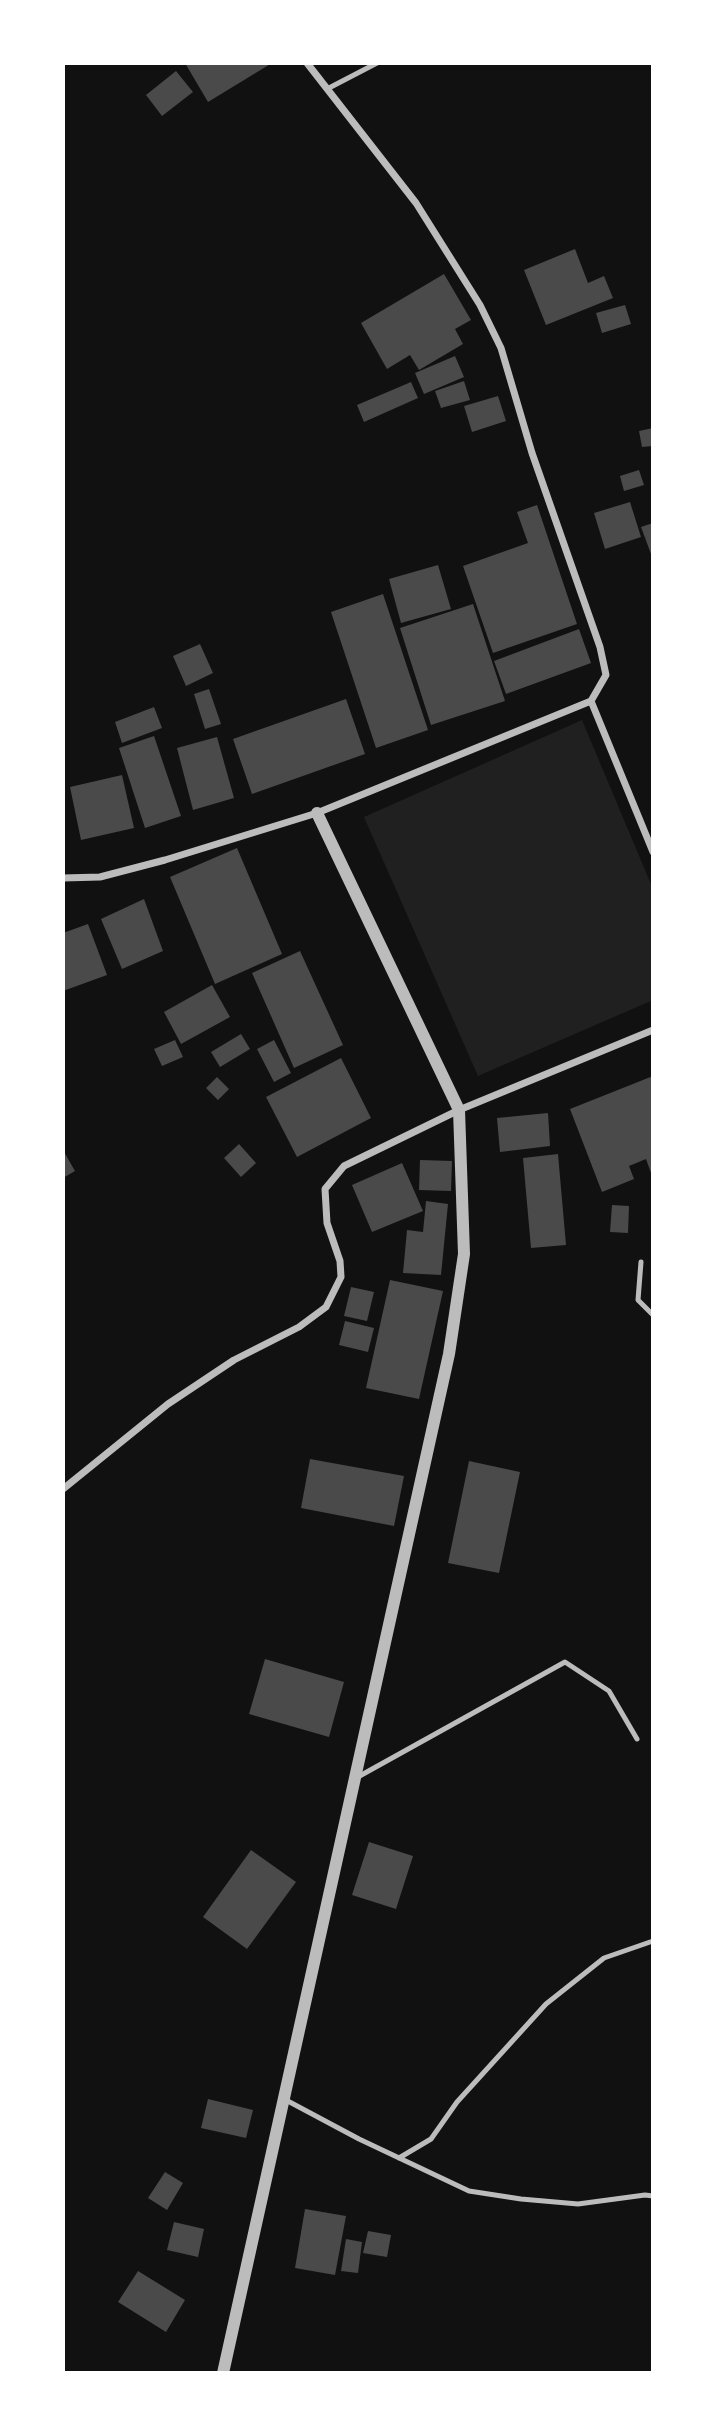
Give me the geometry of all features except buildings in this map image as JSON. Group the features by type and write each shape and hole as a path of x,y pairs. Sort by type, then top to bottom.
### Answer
{"street":[{"path":"63,878 100,877 152,864 317,813 591,701 606,675 600,647 532,453 501,348 480,305 416,203 307,63"},
{"path":"591,701 653,852"},
{"path":"223,2373 449,1354 464,1254 459,1110 317,813"},
{"path":"643,825 653,821"},
{"path":"63,1489 168,1404 234,1360 299,1327 326,1307 341,1277 340,1261 327,1223 325,1189 344,1166 459,1110 653,1030"}],"lane":[{"path":"327,89 377,63"},
{"path":"641,1262 638,1300 653,1315"},
{"path":"354,1779 565,1662 609,1691 637,1739"},
{"path":"400,2158 431,2139 457,2102 546,2004 604,1958 653,1941"},
{"path":"283,2099 469,2191 579,2204 653,2196"}],"shaded area":[{"path":"582,720 653,889 653,1000 478,1076 364,817"}]}
